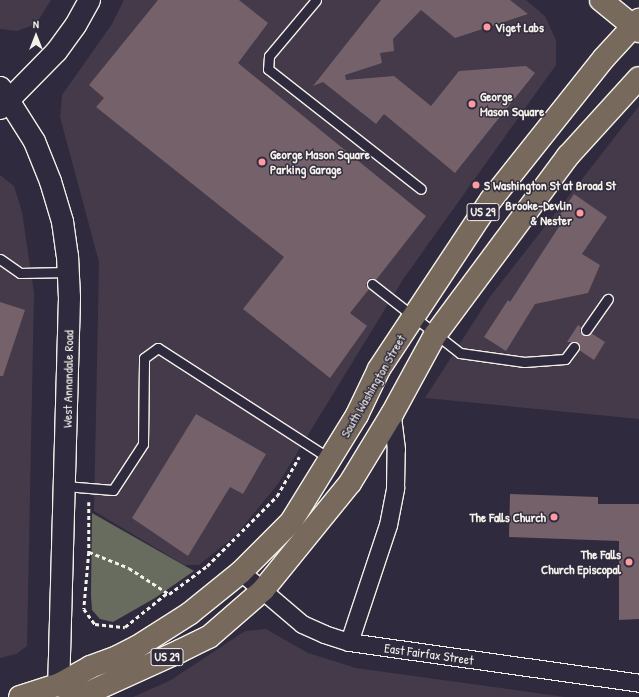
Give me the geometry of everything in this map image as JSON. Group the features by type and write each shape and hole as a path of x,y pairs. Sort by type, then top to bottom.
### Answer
{"main road":[{"path":"601,0 637,26"},
{"name":"South Washington Street","path":"20,697 58,685 90,667 117,657 137,647 190,614 241,572 291,522 331,460 357,415 379,369 491,200 604,58 637,26"},
{"name":"US 29","path":"58,685 88,693 159,661 209,637 263,590 350,484 392,414 435,335 568,156 639,78"}],"street":[{"path":"3,98 56,51 75,25 89,0"},
{"name":"West Annandale Road","path":"3,98 34,141 50,180 62,222 68,272 70,298 58,685"},
{"path":"349,642 388,525 394,488 396,449 392,414"},
{"name":"East Fairfax Street","path":"241,572 302,624 324,634 349,642 639,683"}],"lane":[{"path":"316,0 269,56 268,69 421,189"},
{"path":"0,259 20,273 68,272"},
{"path":"372,284 435,335 460,353 524,362 565,359 574,347"},
{"path":"586,330 608,299"},
{"path":"65,486 113,490 143,444 144,358 158,348 331,460"}],"path":[{"path":"89,488 89,552 84,609 95,624 125,627 167,593 169,594 207,566 277,496 307,444"},
{"path":"89,552 129,568 167,593"}],"shaded area":[{"path":"0,0 51,0 36,24 17,31 0,29"},
{"path":"124,0 526,0 545,16 556,40 556,65 404,278 278,484 236,535 199,565 184,565 94,511 99,262 60,117 62,95 112,24"},
{"path":"639,106 639,419 425,398 489,298"},
{"path":"0,175 14,186 22,212 34,293 27,646 16,654 0,658"},
{"path":"266,629 308,653 356,668 565,697 133,697 171,680 245,631"}],"green space":[{"path":"92,513 194,571 155,598 113,622 100,619 92,610"}],"building":[{"name":"George Mason Square Parking Garage","path":"158,0 239,0 268,23 238,63 426,216 376,280 370,278 367,281 366,286 369,289 350,313 367,326 330,378 243,309 284,257 96,107 104,98 89,85"},
{"path":"381,0 510,0 528,14 455,38 421,10 393,39 394,51 380,53 382,63 345,75 346,80 394,76 431,106 459,71 526,66 535,73 455,173 384,114 376,124 323,82 313,86"},
{"path":"574,194 607,217 582,254 600,265 588,293 535,304 506,351 484,337 508,300 510,302 564,219 559,216"},
{"path":"0,302 25,310 3,376 0,376"},
{"path":"578,325 581,327 580,332 583,335 588,336 591,333 605,342 594,360 579,350 580,345 577,342 567,342"},
{"path":"196,414 266,454 243,494 230,487 188,556 132,518"},
{"path":"510,494 598,497 598,504 639,504 639,619 619,620 619,541 509,537"}],"place":[{"name":"Viget Labs","path":"487,27"},
{"name":"George Mason Square","path":"472,104"},
{"name":"George Mason Square Parking Garage","path":"262,162"},
{"name":"S Washington St at Broad St","path":"476,185"},
{"name":"Brooke-Devlin & Nester","path":"580,213"},
{"name":"The Falls Church","path":"554,517"},
{"name":"The Falls Church Episcopal","path":"629,562"}]}
